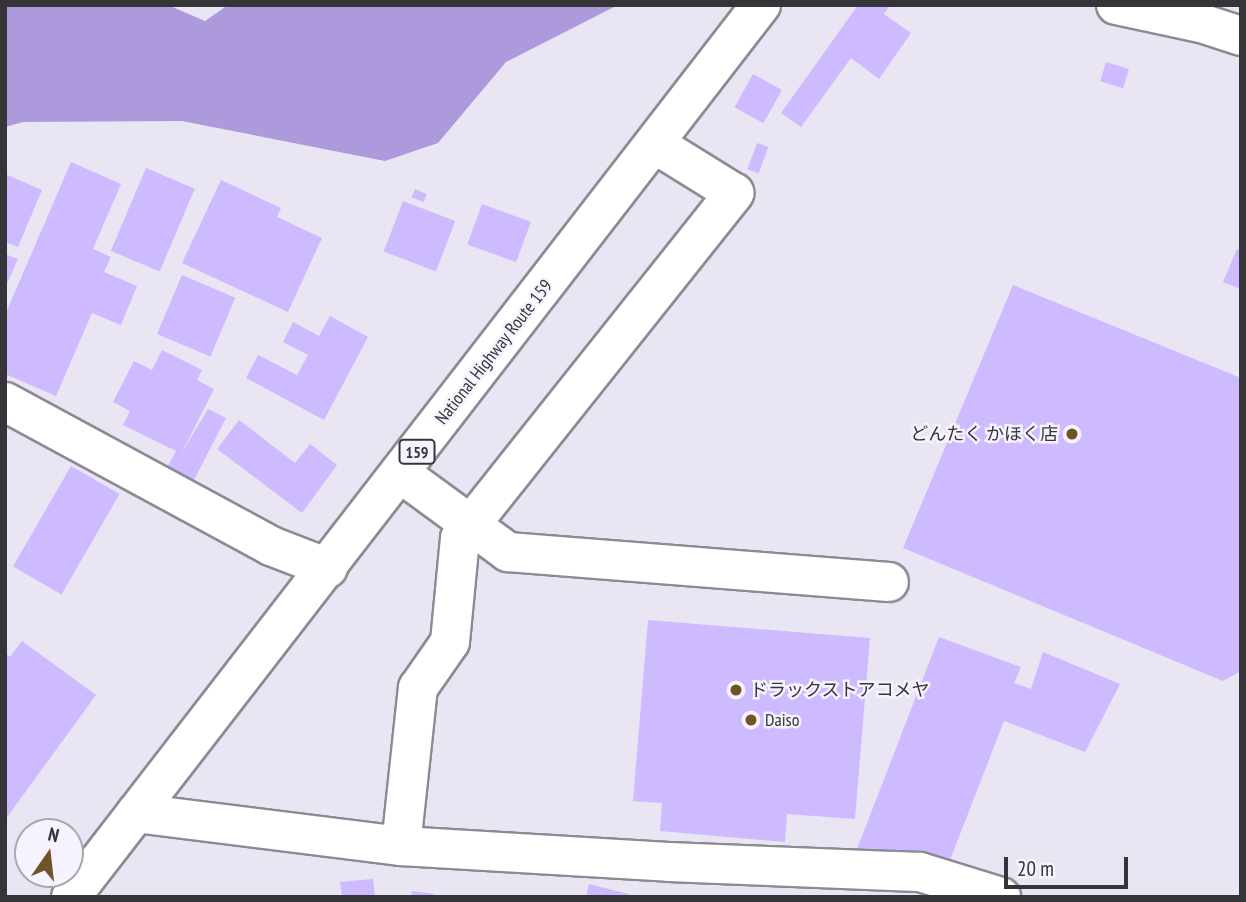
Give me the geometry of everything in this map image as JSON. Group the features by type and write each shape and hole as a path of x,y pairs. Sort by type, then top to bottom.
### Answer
{"main road":[{"name":"National Highway Route 159","path":"71,897 761,5"},
{"path":"1116,5 1201,23 1241,36"},
{"path":"401,846 418,688 450,642 460,538 734,193 655,144"},
{"path":"5,402 271,546 328,568"},
{"path":"400,473 508,552 889,582"},
{"path":"136,813 401,846 669,862 920,872 1001,897"}],"shaded area":[{"path":"5,5 168,5 205,21 228,5 618,5 506,62 438,143 385,161 182,121 23,122 5,127"}],"building":[{"path":"858,5 890,5 884,14 911,33 879,79 851,58 801,127 781,113"},
{"path":"1106,62 1129,69 1123,88 1100,81"},
{"path":"753,74 782,90 763,123 735,107"},
{"path":"757,143 768,147 759,173 747,169"},
{"path":"71,162 121,184 93,249 111,257 104,272 137,286 121,325 92,313 56,396 5,374 5,315"},
{"path":"146,168 195,189 160,272 111,251"},
{"path":"5,174 42,190 18,247 5,242"},
{"path":"221,180 281,208 277,217 322,238 288,312 182,263"},
{"path":"415,189 427,194 423,202 411,197"},
{"path":"403,201 455,221 436,271 384,251"},
{"path":"482,204 531,222 516,262 467,244"},
{"path":"1237,249 1241,251 1241,289 1223,282"},
{"path":"5,254 18,259 5,288"},
{"path":"182,275 235,298 210,357 157,334"},
{"path":"1013,285 1241,378 1241,671 1223,681 903,548"},
{"path":"330,316 368,337 324,420 246,378 258,355 297,375 308,355 283,342 293,322 319,336"},
{"path":"162,350 202,370 197,380 214,389 181,454 208,409 226,418 194,480 168,466 176,451 123,425 130,411 113,402 134,361 152,370"},
{"path":"239,420 295,463 310,444 337,465 302,513 217,449"},
{"path":"71,466 119,494 61,594 13,566"},
{"name":"Daiso","path":"648,620 870,638 855,819 787,814 785,842 660,831 662,803 633,801"},
{"path":"939,637 1021,667 1014,683 1031,689 1043,652 1120,684 1085,752 1004,721 950,860 857,849"},
{"path":"22,641 96,695 5,820 5,653 10,657"},
{"path":"373,879 375,897 342,897 340,882"},
{"path":"589,884 629,894 628,897 586,897"},
{"path":"412,891 435,894 435,897 411,897"}],"place":[{"name":"どんたく かほく店","path":"1072,434"},
{"name":"ドラックストアコメヤ","path":"736,690"},
{"name":"Daiso","path":"751,720"}]}
